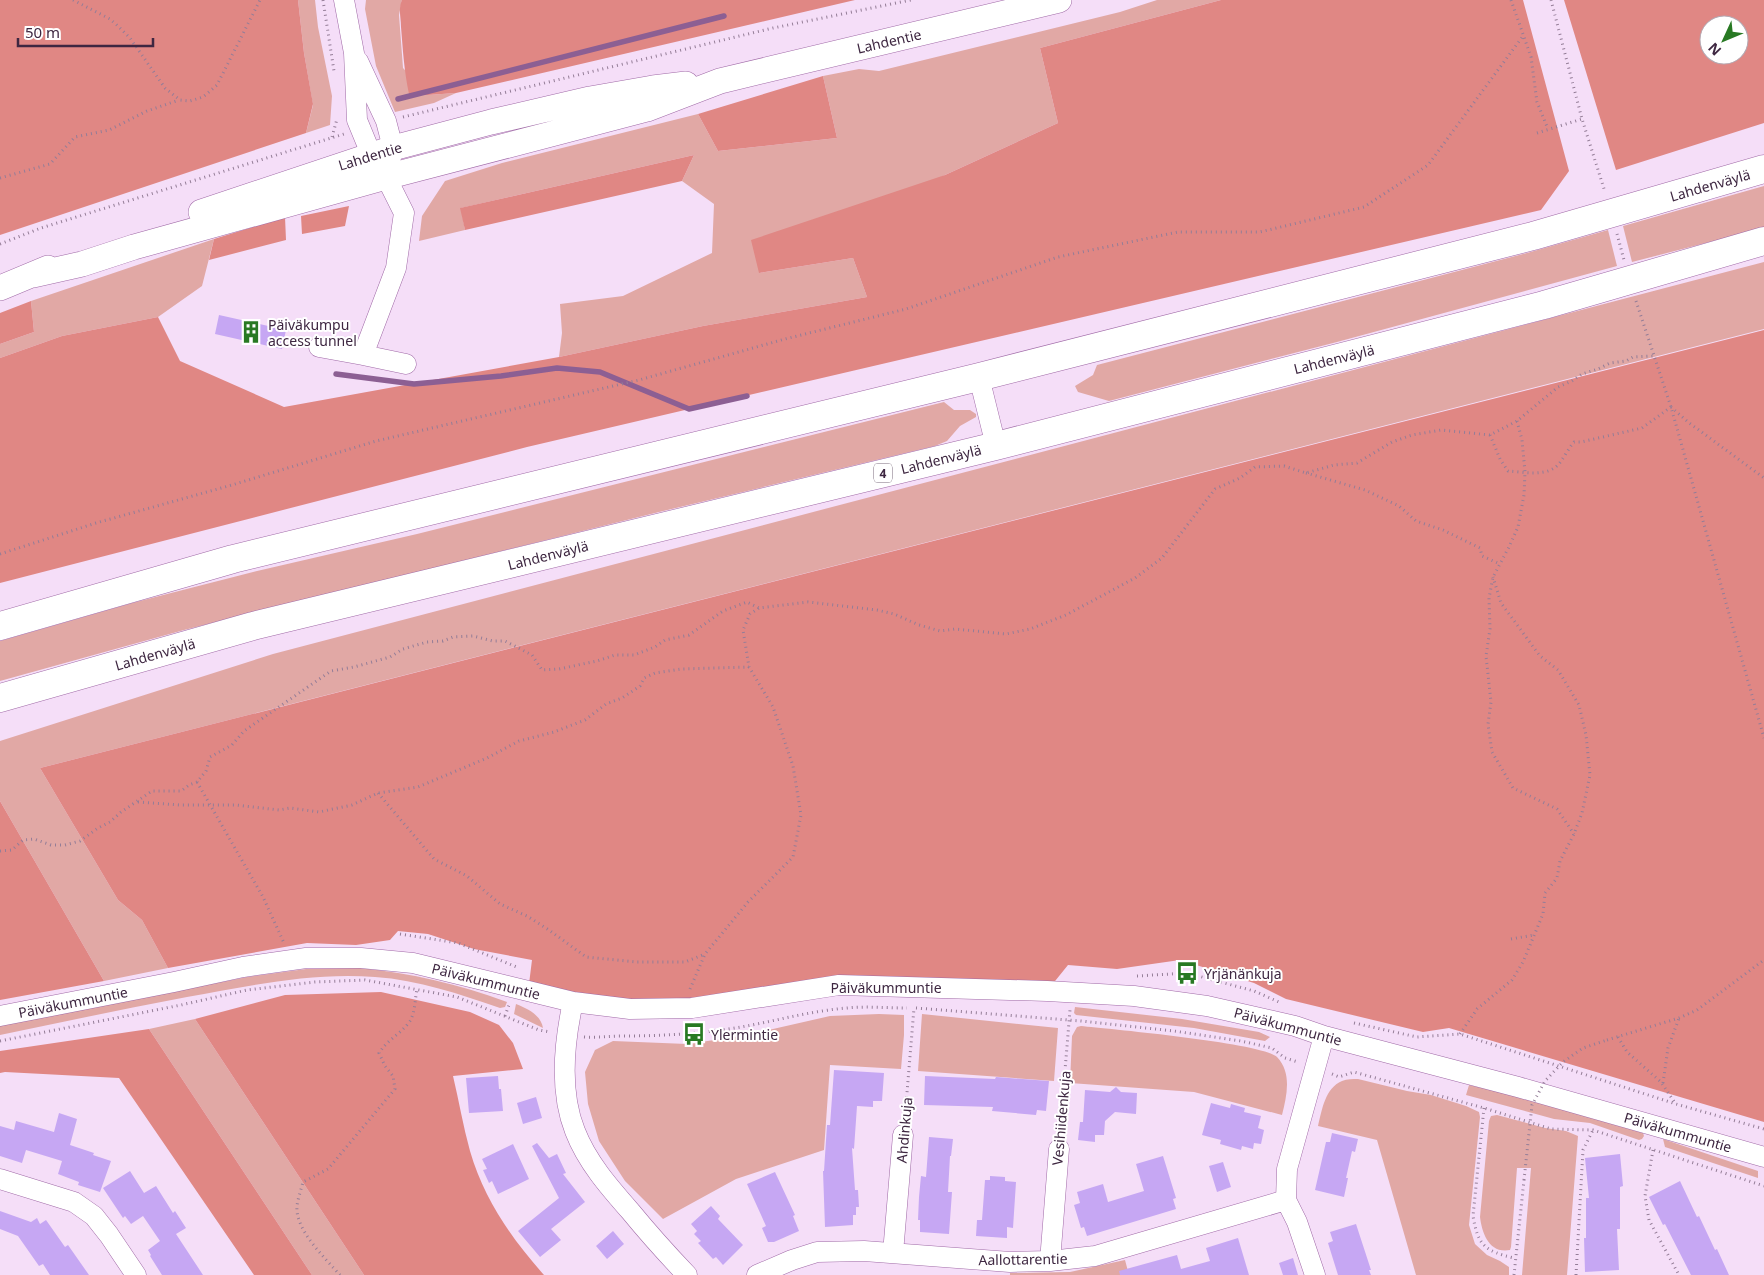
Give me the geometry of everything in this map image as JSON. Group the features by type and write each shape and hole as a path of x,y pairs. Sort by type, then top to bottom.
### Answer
{"highway":[{"name":"Lahdenväylä","path":"0,626 233,559 979,377 1533,236 1764,169"},
{"name":"Lahdenväylä","path":"0,698 253,626 996,446 1544,304 1764,242"}],"main road":[{"name":"Lahdentie","path":"0,288 78,254 382,151 491,122 590,99 653,88 720,81 1059,0"},
{"name":"Lahdentie","path":"33,275 82,264 134,247 386,177 647,109 720,81"}],"street":[{"path":"344,0 354,53 357,120 382,151"},
{"path":"354,53 386,121 382,151 386,177 404,213 396,268 364,355"},
{"path":"319,347 406,364"},
{"path":"979,377 996,446"},
{"name":"Päiväkummuntie","path":"0,1016 243,967 306,958 361,958 413,963 573,1002 630,1009 681,1008 768,997 839,985 1072,992 1134,996 1207,1006 1295,1026 1324,1036 1518,1087 1764,1157"},
{"path":"573,1002 566,1035 566,1079 568,1103 574,1130 599,1175 687,1275"},
{"path":"1315,1275 1297,1222 1286,1200 1287,1169 1324,1036"},
{"name":"Ahdinkuja","path":"893,1253 904,1135"},
{"name":"Vesihiidenkuja","path":"1050,1261 1059,1149"},
{"path":"0,1179 74,1202 94,1216 109,1234 136,1275"},
{"name":"Aallottarentie","path":"757,1275 817,1252 864,1250 1001,1262 1050,1261 1095,1256 1286,1200"}],"path":[{"path":"73,0 110,19 119,27 130,38 165,88 180,100"},
{"path":"0,178 50,164 75,137 109,130 147,111 180,100 190,101 203,97 217,85 260,0"},
{"path":"323,0 336,78"},
{"path":"399,118 773,28 911,0"},
{"path":"1511,0 1531,57 1537,102 1548,129"},
{"path":"1551,0 1582,119 1605,192"},
{"path":"0,554 96,523 232,485 376,441 639,380 785,339 906,309 1058,257 1178,232 1260,232 1364,207 1428,164 1524,36"},
{"path":"332,137 338,116"},
{"path":"1537,133 1582,119"},
{"path":"0,244 41,228 338,135"},
{"path":"1615,229 1625,264"},
{"path":"1636,301 1671,407 1764,738"},
{"path":"1306,473 1334,464 1357,463 1392,442 1412,435 1441,430 1490,435 1517,421 1558,387 1582,374 1610,363 1626,361 1633,357 1654,356"},
{"path":"1490,435 1500,459 1508,471 1542,472 1552,470 1559,464 1574,442 1642,428 1671,407"},
{"path":"1671,407 1688,422 1764,478"},
{"path":"1517,421 1522,440 1525,472 1524,495 1518,527 1493,578 1489,598 1490,629 1486,656 1491,702 1488,724 1492,752 1513,788 1557,809 1574,834"},
{"path":"681,1008 705,954 748,902 793,857 801,815 793,766 773,707 749,667 743,630 750,614 759,608 808,602 877,610 894,614 918,625 940,631 955,629 1006,634 1030,629 1066,615 1124,585 1162,558 1215,489 1240,478 1254,467 1284,466 1365,490 1399,506 1416,521 1473,543 1480,548 1482,556 1500,564"},
{"path":"1460,1034 1477,1009 1512,980 1523,962 1543,914 1545,893 1557,878 1560,861 1582,813 1590,775 1586,735 1579,705 1558,670 1540,656 1501,603 1493,578"},
{"path":"0,851 12,850 23,840 34,839 51,845 64,845 80,841 110,822 121,812 152,791 181,791 188,785 197,782 206,771 210,757 232,745 244,731 331,671 390,657 403,649 427,642 473,636 494,641 505,641 532,654 542,670 559,669 615,655 634,655 655,647 664,640 689,635 723,611 746,602 759,608"},
{"path":"138,802 180,805 236,805 279,810 290,808 319,812 352,805 378,793 418,787 487,758 519,740 554,732 586,720 606,704 622,698 640,686 644,678 655,673 681,669 749,667"},
{"path":"197,782 263,897 304,983"},
{"path":"378,793 434,859 467,876 500,904 527,916 586,957 638,962 685,962 705,954"},
{"path":"1511,939 1534,935"},
{"path":"1514,1275 1514,1258 1528,1130 1532,1105 1545,1081 1563,1062 1583,1048 1679,1018 1697,1010 1764,960"},
{"path":"1130,976 1187,973 1254,991 1285,1004"},
{"path":"340,1275 322,1257 301,1225 297,1207 303,1182 328,1169 395,1089 393,1076 385,1066 379,1053 385,1044 411,1020 417,989"},
{"name":"Vesihiidenkuja","path":"1059,1149 1072,992"},
{"name":"Ahdinkuja","path":"904,1135 914,1008"},
{"path":"1662,1084 1668,1048 1679,1018"},
{"path":"1350,1022 1417,1037 1460,1034 1676,1104 1764,1129"},
{"path":"1618,1037 1628,1052 1662,1084 1676,1104"},
{"path":"1314,1068 1339,1077 1354,1072 1484,1108 1551,1129 1593,1130 1764,1186"},
{"path":"1484,1108 1473,1216 1476,1230 1483,1245 1495,1253 1514,1258"},
{"path":"1576,1275 1583,1150 1593,1130"},
{"path":"1654,1150 1645,1196 1649,1220 1678,1275"}],"shaded area":[{"path":"0,0 298,0 304,53 313,104 306,133 0,235"},
{"path":"298,0 315,0 318,27 332,96 330,125 306,133 313,105 304,53"},
{"path":"366,0 402,0 399,15 403,68 428,95 456,93 434,103 395,112 376,66 365,9"},
{"path":"402,0 855,0 456,93 428,95 409,94 401,27 400,10"},
{"path":"1157,0 1221,0 1040,48 1058,123 945,175 759,273 853,258 867,297 703,326 559,357 562,333 560,304 623,296 712,253 714,204 682,181 694,155 461,208 465,230 419,241 422,216 445,181 502,163 698,114 718,151 837,138 823,76 859,69 879,71 1120,12"},
{"path":"1221,0 1523,0 1569,171 1541,210 527,447 0,583 0,358 62,336 158,317 180,361 284,407 559,357 703,326 867,297 853,258 759,273 751,240 945,175 1058,123 1040,48"},
{"path":"1564,0 1764,0 1764,123 1616,170"},
{"path":"823,76 837,138 718,151 698,114"},
{"path":"694,155 682,181 465,230 460,208"},
{"path":"1764,186 1764,228 1632,262 1623,226"},
{"path":"349,206 345,226 302,234 301,216"},
{"path":"285,217 286,240 209,260 214,239"},
{"path":"1608,230 1617,266 1337,342 1109,401 1078,392 1075,386 1093,375 1097,365 1527,253"},
{"path":"214,239 202,286 158,317 62,336 0,358 0,344 34,332 31,301"},
{"path":"1764,262 1764,329 40,768 118,900 142,920 168,968 104,981 0,801 0,741 273,654"},
{"path":"31,301 34,332 0,344 0,313"},
{"path":"1764,330 1764,1122 1449,1028 1423,1032 1286,999 1254,983 1180,960 1117,969 1068,965 1047,991 839,985 692,1008 528,992 532,960 474,949 428,934 398,931 390,940 356,945 307,943 168,968 142,920 118,900 40,768"},
{"path":"944,402 954,410 970,410 976,414 976,417 960,426 947,441 935,446 659,512 184,630 0,681 0,641 132,603 257,571 417,534"},
{"path":"0,801 104,981 0,1000"},
{"path":"360,968 435,980 507,1002 505,1007 500,1008 423,984 407,981 375,977 328,976 280,981 233,989 0,1035 0,1026 247,977 306,969"},
{"path":"381,992 470,1012 499,1025 513,1043 523,1069 453,1076 470,1151 483,1185 491,1202 520,1247 544,1275 364,1275 195,1019 285,995"},
{"path":"516,1004 537,1016 543,1028 514,1014"},
{"path":"1075,1007 1182,1019 1259,1032 1270,1037 1265,1041 1194,1028 1076,1015 1074,1013"},
{"path":"922,1014 1058,1028 1054,1081 918,1071"},
{"path":"904,1015 901,1069 830,1065 824,1150 736,1179 663,1219 625,1181 599,1141 588,1104 585,1072 595,1050 613,1041 687,1044 742,1036 830,1016"},
{"path":"195,1019 364,1275 312,1275 149,1029"},
{"path":"1077,1027 1185,1037 1266,1052 1277,1057 1285,1070 1287,1092 1282,1115 1194,1092 1070,1083 1072,1036"},
{"path":"149,1029 312,1275 254,1275 119,1078 0,1073 0,1051"},
{"path":"1348,1079 1358,1079 1431,1095 1479,1112 1469,1225 1475,1244 1487,1255 1509,1267 1509,1275 1416,1275 1377,1140 1318,1126 1325,1100 1336,1084"},
{"path":"1469,1085 1504,1093 1643,1133 1644,1136 1639,1140 1590,1123 1554,1119 1466,1095"},
{"path":"1497,1115 1545,1128 1566,1131 1578,1136 1567,1275 1522,1275 1531,1168 1517,1168 1510,1250 1497,1249 1492,1246 1485,1236 1480,1217 1489,1121 1491,1116"},
{"path":"1663,1139 1758,1171 1758,1178 1665,1147"},
{"path":"1125,1260 1129,1275 1010,1275 1010,1273 1070,1272"}],"building":[{"name":"Päiväkumpu access tunnel","path":"219,315 286,330 282,349 215,334"},
{"path":"834,1070 884,1073 882,1101 873,1101 873,1107 857,1106 854,1149 852,1148 855,1190 858,1190 859,1207 856,1207 856,1215 853,1215 853,1225 825,1227 823,1171 827,1125 830,1125"},
{"path":"498,1076 503,1111 469,1113 466,1078"},
{"path":"925,1076 995,1079 996,1077 1049,1081 1046,1111 1037,1110 1036,1115 992,1111 993,1107 924,1105"},
{"path":"1116,1087 1121,1092 1137,1093 1136,1114 1115,1112 1105,1121 1104,1135 1095,1135 1095,1142 1078,1140 1080,1122 1083,1122 1085,1090 1110,1092"},
{"path":"536,1097 542,1118 523,1124 517,1103"},
{"path":"1211,1103 1230,1108 1231,1104 1245,1108 1244,1112 1261,1116 1258,1128 1264,1130 1261,1144 1254,1143 1253,1149 1242,1146 1241,1150 1220,1144 1221,1140 1202,1135"},
{"path":"59,1113 77,1119 70,1145 111,1161 100,1192 78,1185 79,1182 58,1174 62,1161 26,1150 22,1163 0,1156 0,1126 14,1130 16,1121 54,1132"},
{"path":"1332,1133 1358,1139 1355,1152 1352,1151 1344,1197 1315,1190 1326,1142 1330,1142"},
{"path":"929,1137 953,1139 948,1192 952,1192 949,1234 920,1232 920,1220 918,1220 919,1197 921,1176 926,1177"},
{"path":"537,1143 549,1158 557,1154 566,1173 563,1174 585,1202 551,1229 561,1240 540,1257 518,1231 559,1198 532,1146"},
{"path":"513,1144 529,1179 498,1194 492,1181 489,1183 483,1170 487,1169 482,1159"},
{"path":"1620,1154 1623,1186 1620,1187 1620,1229 1617,1229 1619,1270 1585,1272 1586,1198 1589,1198 1585,1158"},
{"path":"1163,1156 1176,1198 1173,1199 1176,1209 1087,1236 1084,1227 1081,1228 1074,1205 1080,1203 1077,1192 1103,1184 1108,1202 1144,1191 1136,1164"},
{"path":"1223,1162 1231,1187 1217,1192 1209,1166"},
{"path":"130,1171 144,1193 156,1186 173,1213 175,1211 186,1228 176,1234 203,1275 162,1275 148,1250 160,1241 143,1216 131,1224 125,1216 123,1218 103,1188"},
{"path":"775,1172 795,1215 793,1216 799,1231 774,1242 768,1242 762,1228 766,1226 747,1184"},
{"path":"990,1176 1005,1177 1005,1181 1016,1182 1013,1228 1007,1227 1007,1238 976,1236 977,1220 982,1220 985,1180 990,1180"},
{"path":"1680,1181 1697,1217 1699,1216 1729,1275 1691,1275 1665,1224 1663,1225 1649,1197"},
{"path":"711,1206 720,1216 718,1219 743,1245 723,1265 716,1257 713,1259 698,1243 701,1241 694,1234 697,1231 691,1224"},
{"path":"0,1211 31,1222 37,1218 40,1224 46,1220 65,1247 68,1245 89,1275 50,1275 43,1264 39,1266 18,1236 0,1229"},
{"path":"1356,1224 1371,1275 1338,1275 1328,1243 1333,1241 1330,1232"},
{"path":"613,1231 624,1244 607,1259 596,1246"},
{"path":"1238,1238 1249,1275 1120,1275 1119,1271 1177,1255 1181,1269 1210,1261 1206,1248"},
{"path":"1293,1258 1298,1275 1283,1275 1279,1263"}],"waterway":[{"path":"398,99 724,16"},
{"path":"336,374 414,384 501,376 557,368 600,372 689,409 747,396"}],"place":[{"name":"Päiväkumpu access tunnel","path":"251,332"},
{"name":"Yrjänänkuja","path":"1187,973"},
{"name":"Ylermintie","path":"694,1034"}]}
